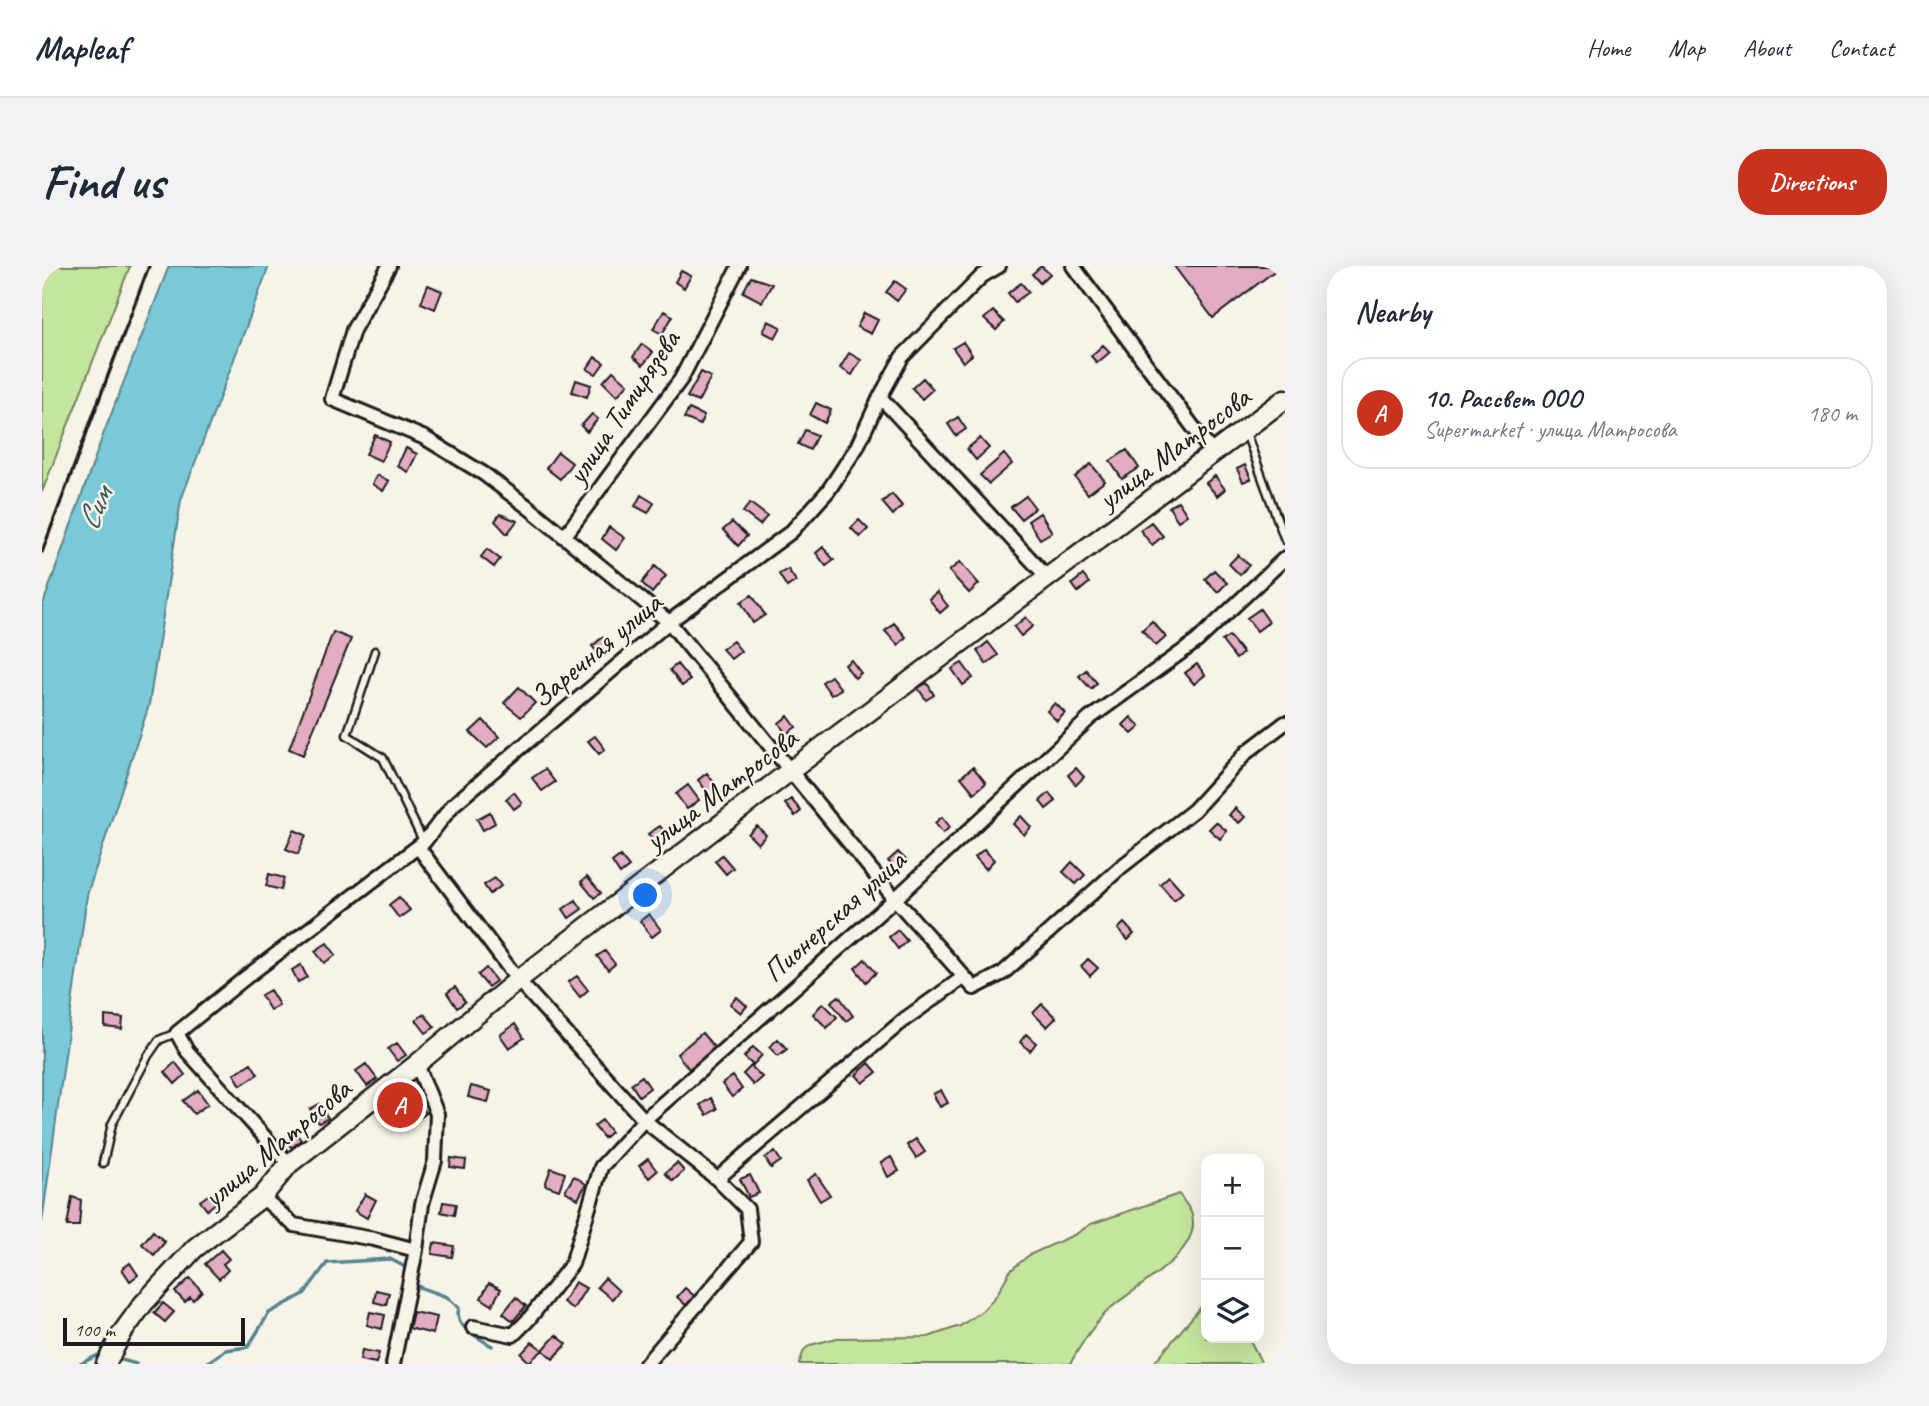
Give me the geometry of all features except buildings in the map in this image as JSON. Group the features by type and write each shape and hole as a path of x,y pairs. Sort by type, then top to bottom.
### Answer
{"main road":[{"name":"улица Матросова","path":"106,1364 122,1333 143,1304 194,1248 262,1198 289,1164 518,980 790,771 1285,399"}],"street":[{"path":"389,266 353,330 332,399 425,438 484,474 669,622 895,899 974,988 1003,973 1121,867 1194,810 1247,752 1285,723"},
{"name":"улица Тимирязева","path":"564,537 681,379 739,266"},
{"name":"Заречная улица","path":"177,1033 421,845 453,805 669,622 791,532 828,492 856,447 902,357 982,276 999,266"},
{"path":"1073,266 1214,454"},
{"path":"880,397 1047,577"},
{"name":"Пионерская улица","path":"473,1327 513,1335 528,1320 572,1264 601,1167 643,1119 895,899 1090,718 1197,641 1285,558"},
{"path":"421,845 518,980 643,1119 717,1179 747,1209 751,1242 646,1364"},
{"path":"717,1179 905,1019 964,977"},
{"path":"177,1033 187,1051 289,1164"},
{"path":"393,1364 416,1250 422,1204 435,1161 437,1114 416,1064"},
{"path":"262,1198 294,1225 374,1239 416,1250"}],"lane":[{"path":"1245,430 1285,540"},
{"path":"375,651 346,735 383,758 421,845"},
{"name":"Заречная улица","path":"103,1163 111,1124 148,1056 159,1040 177,1033"}],"green space":[{"path":"42,266 130,266 42,492"},
{"path":"1179,1194 1191,1212 1193,1226 1188,1240 1179,1254 1166,1266 1106,1313 1070,1364 799,1364 804,1350 810,1345 837,1338 928,1337 960,1326 982,1311 996,1296 1010,1271 1029,1255 1076,1234 1091,1224"},
{"path":"1201,1307 1201,1343 1252,1343 1262,1364 1153,1364"}],"water":[{"name":"Сим","path":"169,266 269,266 181,500 149,705 87,895 42,1222 42,607 103,435"}],"waterway":[{"path":"205,1364 226,1350 248,1347 269,1313 304,1294 327,1263 390,1259 407,1268 406,1271"},
{"path":"411,1284 447,1297 459,1308 458,1315 463,1326 492,1346"},
{"path":"80,1364 96,1356 104,1357"},
{"path":"115,1358 136,1364"}],"railway":[{"path":"42,552 149,266"}],"place":[{"name":"10. Рассвет ООО","path":"400,1105"}]}
